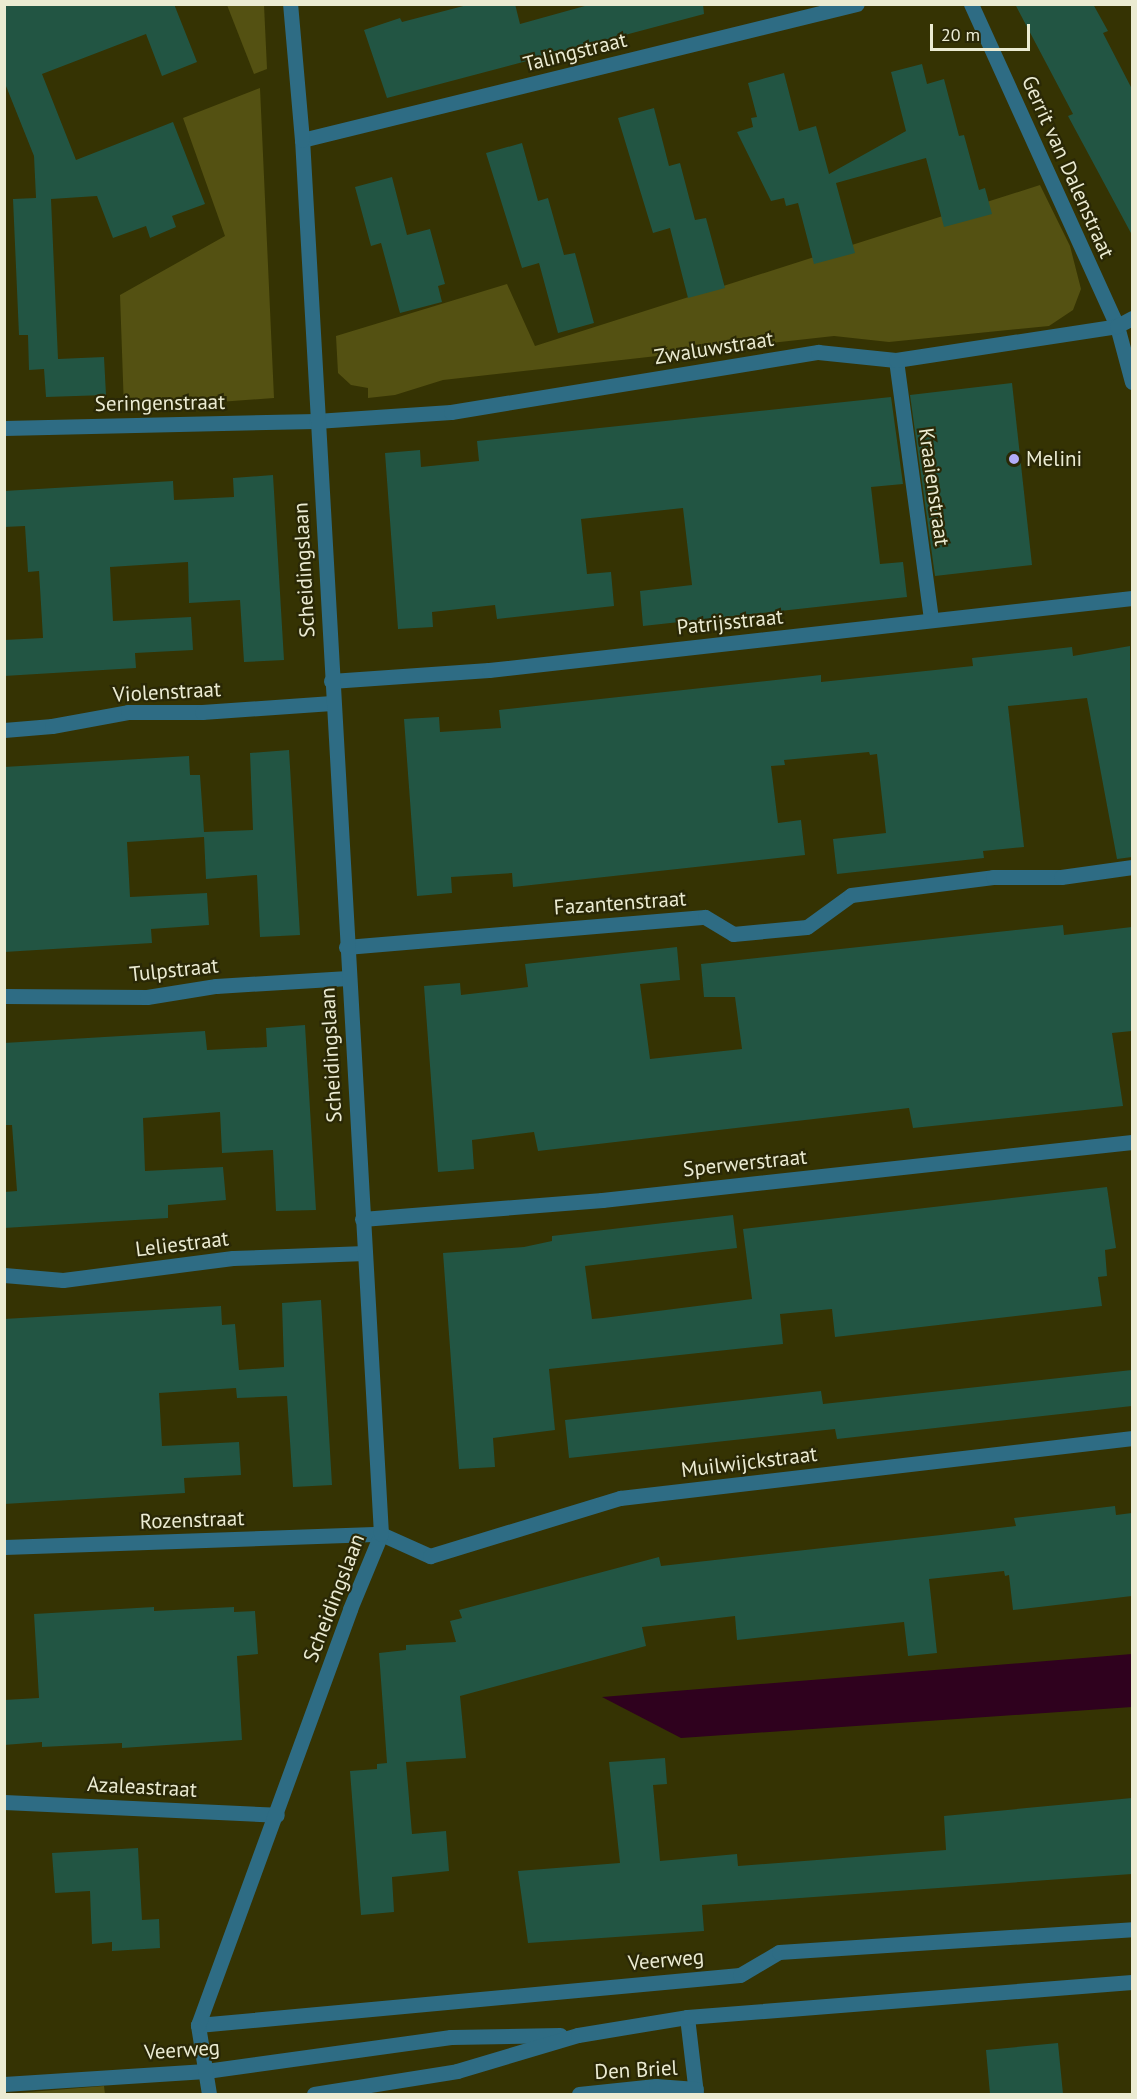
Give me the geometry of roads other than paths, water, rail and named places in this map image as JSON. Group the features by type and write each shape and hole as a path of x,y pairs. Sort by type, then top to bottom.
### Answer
{"street":[{"name":"Scheidingslaan","path":"198,2025 277,1815 350,1609 381,1534 316,421 302,140 290,4"},
{"name":"Talingstraat","path":"302,140 857,4"},
{"name":"Gerrit van Dalenstraat","path":"971,4 1117,327 1132,382"},
{"path":"1117,327 1132,318"},
{"name":"Zwaluwstraat","path":"316,421 468,410 818,352 896,360 1117,327"},
{"name":"Kraaienstraat","path":"896,360 931,620"},
{"name":"Seringenstraat","path":"4,428 316,421"},
{"name":"Patrijsstraat","path":"331,681 489,670 1132,598"},
{"name":"Violenstraat","path":"4,729 52,726 128,711 202,712 332,703"},
{"name":"Fazantenstraat","path":"346,948 705,917 733,934 807,927 851,895 993,878 1061,877 1132,867"},
{"name":"Tulpstraat","path":"4,996 147,998 216,986 348,978"},
{"name":"Sperwerstraat","path":"362,1219 602,1200 1132,1142"},
{"name":"Leliestraat","path":"4,1275 63,1280 233,1258 364,1253"},
{"name":"Muilwijckstraat","path":"381,1534 430,1556 620,1498 1132,1438"},
{"name":"Rozenstraat","path":"4,1547 381,1534"},
{"name":"Azaleastraat","path":"4,1802 277,1815"},
{"name":"Veerweg","path":"198,2025 740,1975 779,1952 1132,1929"},
{"name":"Veerweg","path":"314,2094 457,2071 578,2035 687,2017 1132,1983"},
{"path":"687,2017 696,2092"},
{"path":"198,2025 209,2094"},
{"name":"Veerweg","path":"4,2084 207,2071 451,2037 578,2035"},
{"name":"Den Briel","path":"579,2094 656,2086 696,2092"}],"place":[{"name":"Melini","path":"1014,459"}]}
